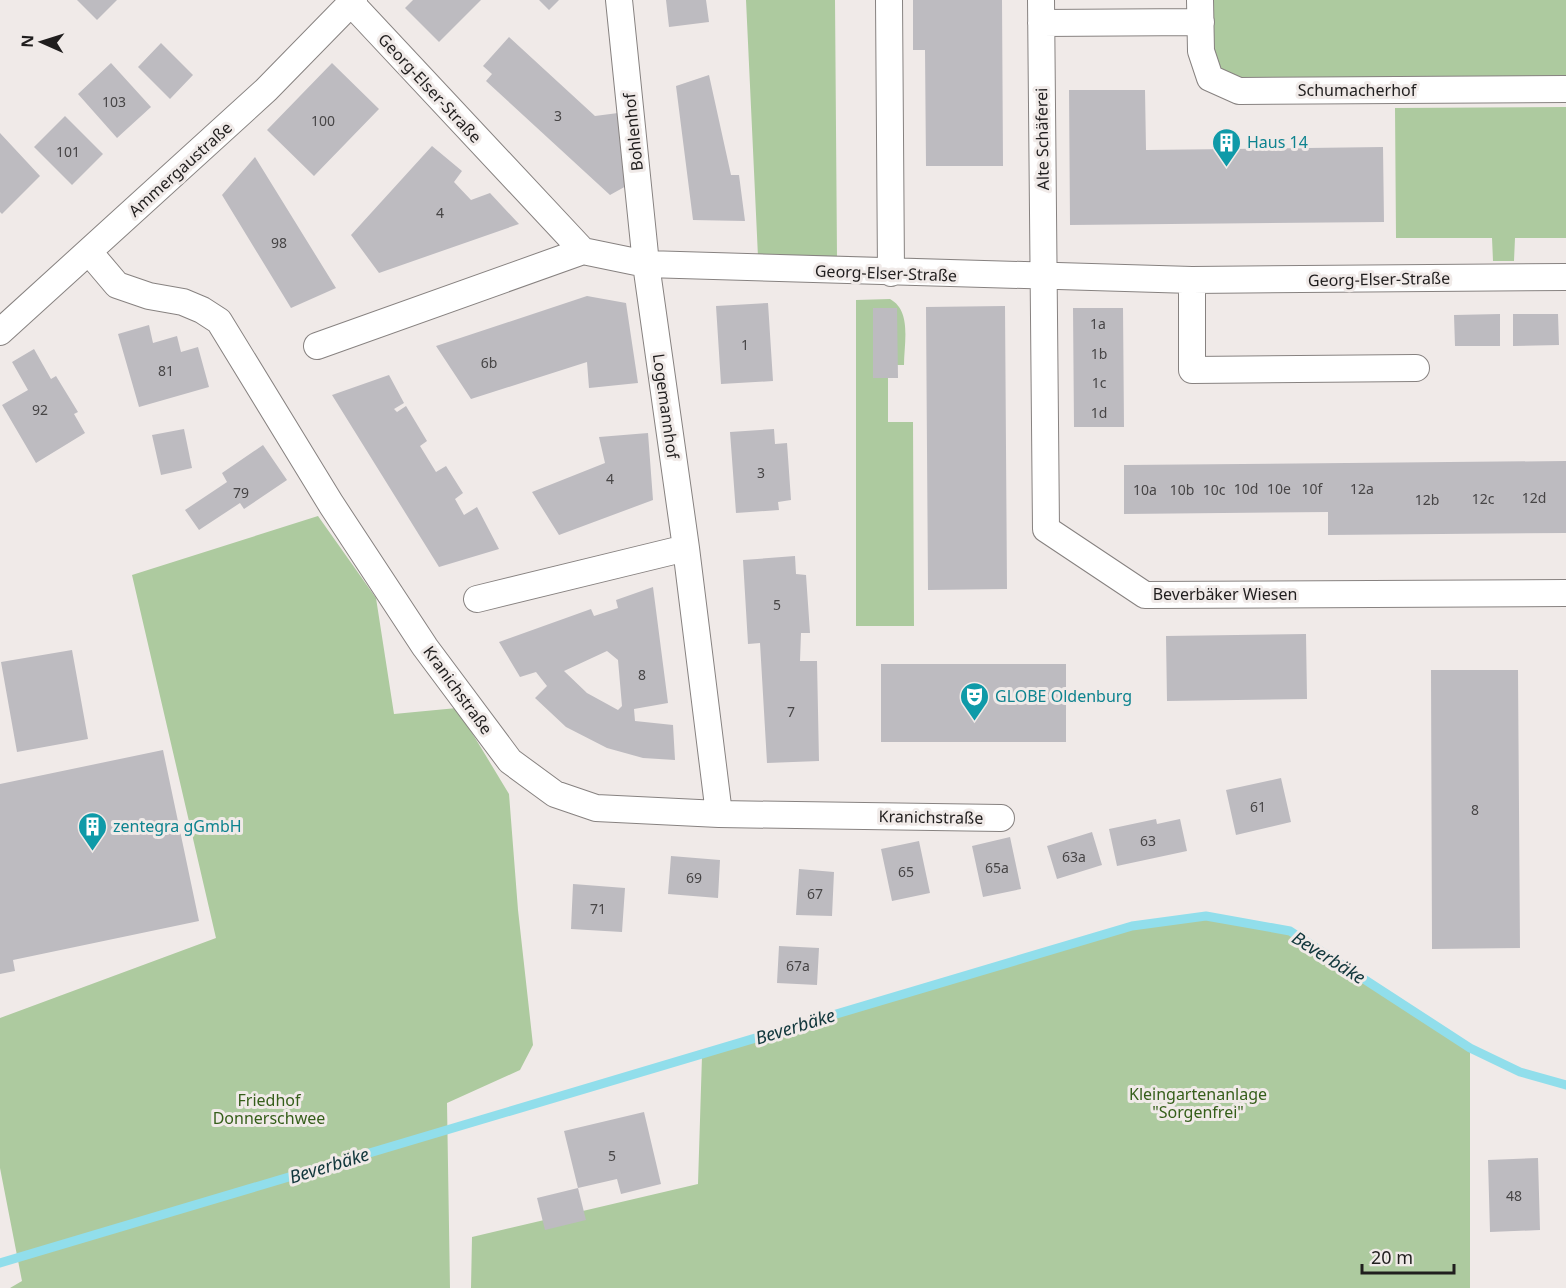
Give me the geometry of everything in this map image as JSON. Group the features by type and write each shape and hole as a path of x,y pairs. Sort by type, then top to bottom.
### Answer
{"street":[{"name":"Bohlenhof","path":"619,0 646,264"},
{"path":"889,0 891,273"},
{"name":"Georg-Elser-Straße","path":"353,2 583,251 646,264 1044,278 1192,280 1566,277"},
{"name":"Ammergaustraße","path":"0,332 267,90 353,2"},
{"name":"Schumacherhof","path":"1041,11 1200,11 1200,51 1210,78 1239,91 1566,89"},
{"name":"Alte Schäferei","path":"1041,11 1044,278"},
{"path":"317,346 583,251"},
{"name":"Kranichstraße","path":"89,252 117,285 149,296 183,302 219,321 331,504 425,647 518,768 555,794 596,808 719,814 1001,818"},
{"name":"Logemannhof","path":"646,264 686,548 719,814"},
{"name":"Beverbäker Wiesen","path":"1044,278 1046,529 1145,594 1566,593"},
{"path":"1192,280 1192,370 1416,368"},
{"path":"477,599 686,548"}],"green space":[{"path":"746,0 835,0 837,258 758,257"},
{"path":"1210,0 1566,0 1566,79 1250,81 1236,78 1223,72 1213,58"},
{"path":"1566,107 1566,238 1515,238 1514,261 1493,261 1492,238 1396,238 1395,108"},
{"path":"890,299 901,311 905,338 904,365 888,365 888,422 913,422 914,626 856,626 856,300"},
{"name":"Friedhof Donnerschwee","path":"318,516 376,598 394,714 457,708 509,794 518,910 533,1045 520,1070 447,1103 450,1288 10,1288 22,1281 0,1168 0,1018 216,938 132,575"},
{"name":"Kleingartenanlage \"Sorgenfrei\"","path":"1199,917 1290,931 1470,1048 1470,1288 471,1288 472,1237 698,1184 702,1056 912,995 1132,926"}],"building":[{"path":"77,0 117,0 97,20"},
{"path":"413,0 481,0 439,42 405,8"},
{"path":"539,0 559,0 549,10"},
{"path":"666,0 706,0 709,22 669,27"},
{"path":"913,0 1002,0 1003,166 926,166 925,50 913,50"},
{"path":"509,37 595,116 618,113 628,185 610,195 486,81 492,74 483,66"},
{"path":"161,43 193,75 170,99 138,67"},
{"path":"111,63 151,107 117,138 78,94"},
{"path":"332,63 379,109 314,176 267,130"},
{"path":"709,75 731,175 739,175 745,221 693,220 676,86"},
{"name":"Haus 14","path":"1069,90 1145,90 1146,150 1383,147 1384,222 1070,225"},
{"path":"65,116 103,154 72,185 34,147"},
{"path":"0,133 40,176 2,214 0,212"},
{"path":"432,146 462,171 454,182 471,200 490,193 519,224 379,273 351,235"},
{"path":"255,157 336,288 291,308 222,195"},
{"path":"587,296 626,303 638,383 589,388 587,362 471,399 436,346"},
{"path":"768,303 773,381 721,384 716,306"},
{"path":"1005,306 1007,589 928,590 926,307"},
{"path":"873,308 897,308 898,378 873,378"},
{"path":"1073,308 1123,308 1124,427 1074,427"},
{"path":"1500,314 1500,346 1455,346 1454,315"},
{"path":"1513,314 1558,314 1559,345 1513,346"},
{"path":"149,325 153,343 177,336 181,352 198,347 209,387 139,407 118,334"},
{"path":"34,349 51,379 56,376 78,412 74,414 85,433 36,463 2,405 28,390 12,362"},
{"path":"389,375 404,403 394,409 397,412 406,406 427,441 420,446 436,472 446,466 463,493 455,499 464,515 477,507 499,549 439,567 332,395"},
{"path":"184,429 192,468 161,475 152,435"},
{"path":"774,429 775,444 787,443 791,500 778,502 779,510 736,513 730,432"},
{"path":"648,433 653,500 559,535 532,492 605,463 599,437"},
{"path":"263,445 287,480 244,509 240,503 199,530 185,510 227,482 222,473"},
{"path":"1566,461 1566,533 1328,535 1328,512 1124,514 1124,465"},
{"path":"795,556 796,574 806,575 810,633 801,633 800,661 817,661 819,761 767,763 760,643 748,644 743,560"},
{"path":"653,587 668,703 634,709 635,721 673,725 675,760 643,758 607,748 566,727 535,698 547,686 536,672 520,677 499,642 591,609 594,616 618,608 616,600","holes":["607,651 618,660 622,706 618,710 587,693 564,671"]},
{"path":"1306,634 1307,699 1167,701 1166,636"},
{"path":"72,650 88,739 17,752 1,662"},
{"name":"GLOBE Oldenburg","path":"881,664 1066,664 1066,742 881,742"},
{"path":"1431,670 1518,670 1520,948 1432,949"},
{"name":"zentegra gGmbH","path":"163,750 199,921 13,960 15,971 0,974 0,784"},
{"path":"1281,778 1291,822 1236,835 1226,790"},
{"path":"1156,819 1157,824 1180,819 1187,851 1117,866 1109,829"},
{"path":"1092,832 1102,865 1057,879 1047,846"},
{"path":"1010,837 1021,889 983,897 972,846"},
{"path":"919,841 930,893 892,901 881,849"},
{"path":"671,856 720,860 718,898 668,894"},
{"path":"799,869 834,872 832,916 796,915"},
{"path":"573,884 625,888 622,932 571,929"},
{"path":"779,946 819,948 817,985 777,983"},
{"path":"644,1112 661,1184 621,1194 617,1179 578,1188 564,1131"},
{"path":"1538,1158 1540,1230 1490,1232 1488,1160"},
{"path":"578,1188 586,1220 545,1230 537,1198"}],"waterway":[{"name":"Beverbäke","path":"0,1263 1132,926 1206,916 1290,931 1470,1048 1520,1072 1566,1085"}],"place":[{"name":"Haus 14","path":"1226,168"},
{"name":"GLOBE Oldenburg","path":"974,722"},
{"name":"zentegra gGmbH","path":"92,852"}]}
